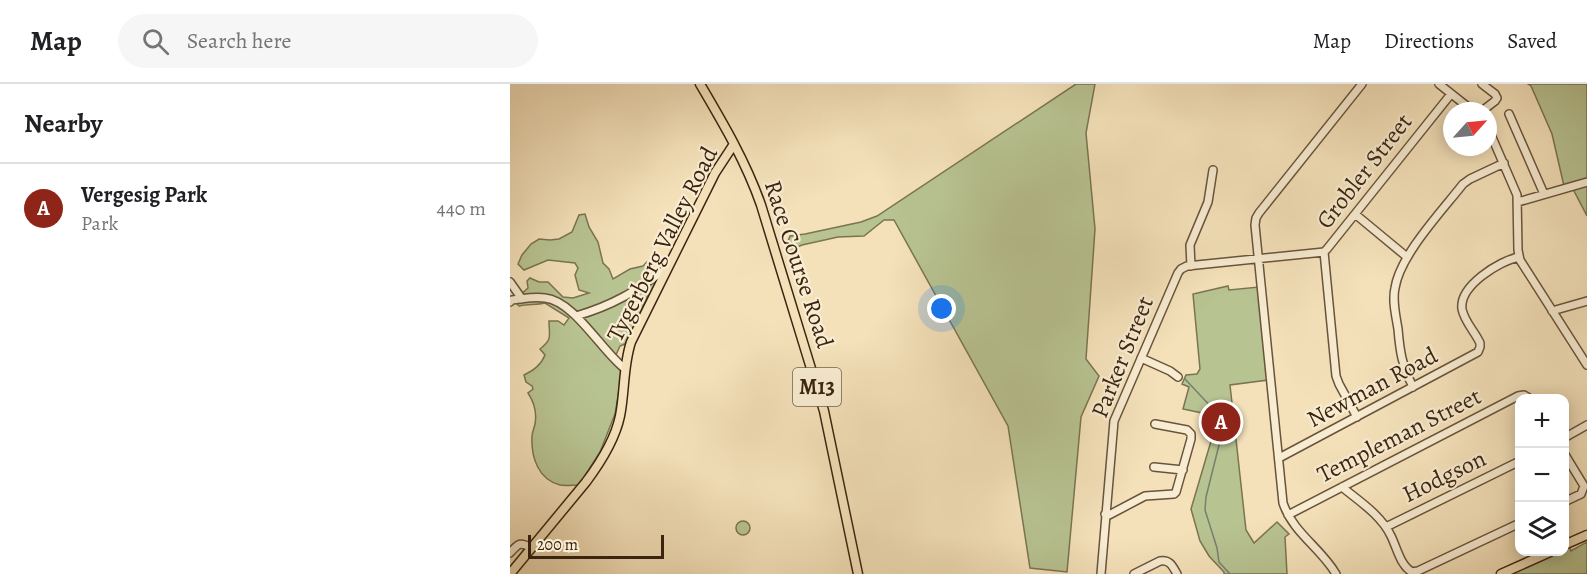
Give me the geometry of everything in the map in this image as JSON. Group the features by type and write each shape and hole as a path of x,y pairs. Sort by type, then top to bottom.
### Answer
{"main road":[{"name":"Tygerberg Valley Road","path":"510,574 595,469 607,449 620,414 624,368 634,336 715,173 734,144 700,84"},
{"name":"Race Course Road","path":"734,144 751,178 767,224 824,411 858,574"},
{"path":"722,162 730,159 737,160 751,178"},
{"path":"1569,543 1587,535"},
{"path":"1501,574 1541,556"}],"street":[{"path":"1336,574 1330,564 1294,524 1283,498 1256,221 1259,213 1362,84"},
{"path":"1439,84 1461,102"},
{"path":"1482,84 1495,94 1497,98 1495,102"},
{"name":"Grobler Street","path":"1357,417 1336,376 1324,252 1451,94"},
{"path":"1509,114 1544,194"},
{"path":"1497,148 1516,190 1519,257 1587,363"},
{"path":"1413,387 1401,358 1394,296 1396,280 1407,257 1465,182 1504,163"},
{"path":"1213,170 1208,202 1190,245 1191,266 1324,252"},
{"path":"1518,202 1587,182"},
{"path":"1355,214 1407,257"},
{"name":"Newman Road","path":"1279,458 1476,353 1480,348 1480,343 1463,311 1464,297 1482,275 1519,257"},
{"name":"Parker Street","path":"1101,574 1114,421 1178,273 1183,268 1191,266"},
{"path":"576,316 621,299 668,268"},
{"path":"510,282 522,299"},
{"path":"510,302 545,298 563,306 576,316 614,360 624,368"},
{"path":"1552,311 1587,301"},
{"path":"1141,358 1178,377"},
{"name":"Templeman Street","path":"1288,514 1515,398"},
{"path":"1105,514 1143,497 1175,493 1191,439 1190,433 1187,430 1155,424"},
{"path":"1569,435 1587,425"},
{"path":"1569,461 1584,486 1581,494 1569,500"},
{"name":"Hodgson","path":"1386,527 1515,463"},
{"path":"1154,467 1183,470"},
{"path":"1342,487 1386,527 1409,571 1415,572 1515,525"},
{"path":"510,553 521,544 531,548"},
{"path":"1134,574 1164,560 1171,563 1177,574"}],"shaded area":[{"path":"1076,84 1095,84 1086,133 1095,229 1086,359 1099,376 1081,417 1067,572 1030,568 1008,426 894,220 884,220 864,236 838,237 802,245 795,248 790,255 786,247 790,236 861,222 877,216"},
{"path":"1528,84 1587,84 1587,179 1564,186 1552,134 1531,86"},
{"path":"1587,185 1587,216 1574,191"},
{"path":"585,214 589,227 598,242 603,263 609,269 613,279 647,262 653,265 656,281 628,341 620,346 615,357 622,372 615,414 600,452 579,485 562,485 547,478 535,460 532,437 535,412 528,393 533,389 526,382 524,375 537,367 545,355 540,349 549,340 549,321 558,321 564,325 569,318 545,303 519,306 515,302 528,288 527,281 530,278 539,282 548,282 563,297 573,298 589,293 579,290 575,275 578,268 575,263 548,260 524,270 518,264 531,244 539,239 559,239 572,232 579,215"},
{"path":"1228,286 1229,290 1259,287 1268,380 1230,385 1246,530 1254,543 1277,522 1289,534 1285,537 1287,574 1224,574 1200,541 1191,509 1214,431 1202,413 1183,409 1189,387 1182,384 1186,375 1197,374 1200,369 1193,294"},
{"path":"1220,406 1226,408 1226,417 1223,421 1218,422 1213,413"},
{"path":"743,521 748,523 750,528 748,533 743,535 738,533 736,528 738,523"},
{"path":"1587,542 1587,574 1507,574 1547,556 1569,556 1569,546 1571,551"}],"waterway":[{"path":"1185,379 1215,411"},
{"path":"1222,419 1224,425 1206,497 1205,510 1219,562 1230,574"}],"place":[{"name":"Vergesig Park","path":"1221,422"}]}
